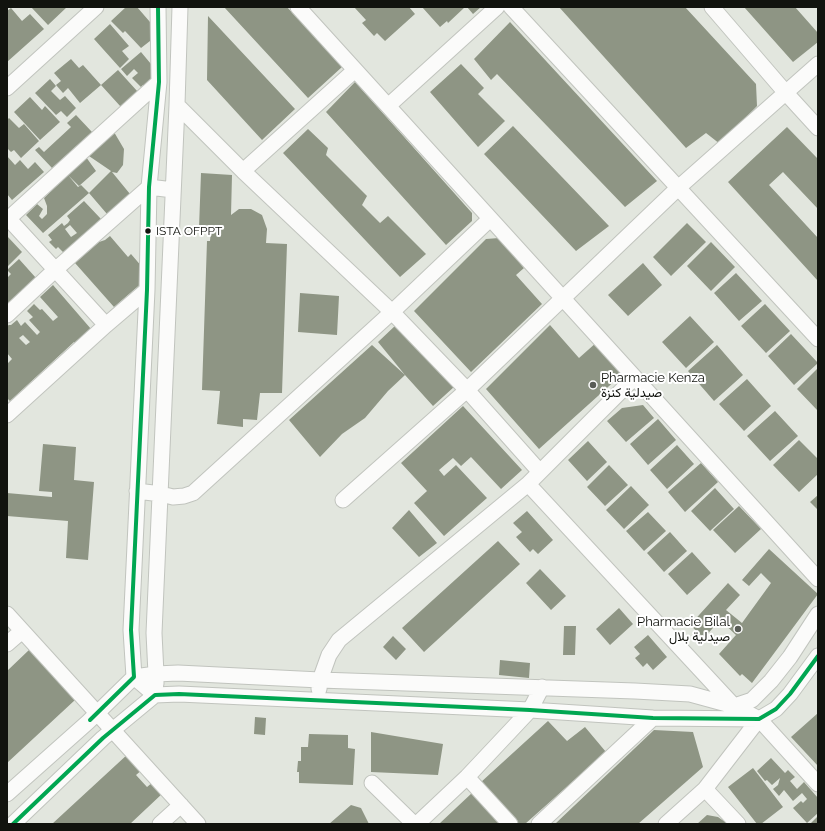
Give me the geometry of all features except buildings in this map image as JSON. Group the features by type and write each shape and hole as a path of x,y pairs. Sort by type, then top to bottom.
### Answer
{"street":[{"path":"7,88 96,7"},
{"path":"155,695 134,677 131,630 147,290 149,187 159,82 158,7"},
{"path":"155,695 156,674 154,633 161,494 180,7"},
{"path":"298,7 818,579"},
{"path":"388,106 497,7"},
{"path":"511,7 818,339"},
{"path":"712,7 818,128"},
{"path":"343,500 467,390 678,188 818,64"},
{"path":"243,171 355,70"},
{"path":"106,325 7,219 159,82"},
{"path":"177,105 243,171 392,312 467,390 540,472"},
{"path":"7,315 55,270 149,187 173,190"},
{"path":"137,492 161,494 173,497 193,493 392,312 490,219"},
{"path":"7,415 147,290"},
{"path":"317,700 320,680 329,655 339,640 528,484 634,378"},
{"path":"528,484 734,706"},
{"path":"7,614 198,824"},
{"path":"734,706 752,700 771,681 790,657 818,614"},
{"path":"7,644 22,631"},
{"path":"666,824 705,789 758,719 776,709 790,694 818,656"},
{"path":"7,794 114,698 134,677 178,673 690,694 734,706 758,719 818,784"},
{"path":"372,783 415,824 467,777 530,710 542,687"},
{"path":"13,824 113,730 155,695 179,694 317,700 530,710 653,718 758,719"},
{"path":"539,824 653,718"},
{"path":"467,777 510,824"},
{"path":"705,789 738,824"},
{"path":"160,824 181,805"}],"transit line":[{"path":"90,720 134,677 131,630 147,290 149,187 159,82 158,7"},
{"path":"13,824 103,738 155,695 179,694 530,710 653,718 759,719 776,709 790,694 818,656"}],"place":[{"name":"ISTA OFPPT","path":"148,231"},
{"name":"Pharmacie Kenza صيدلية كنزة","path":"593,385"},
{"name":"Pharmacie Bilal صيدلية بلال","path":"738,629"}]}
